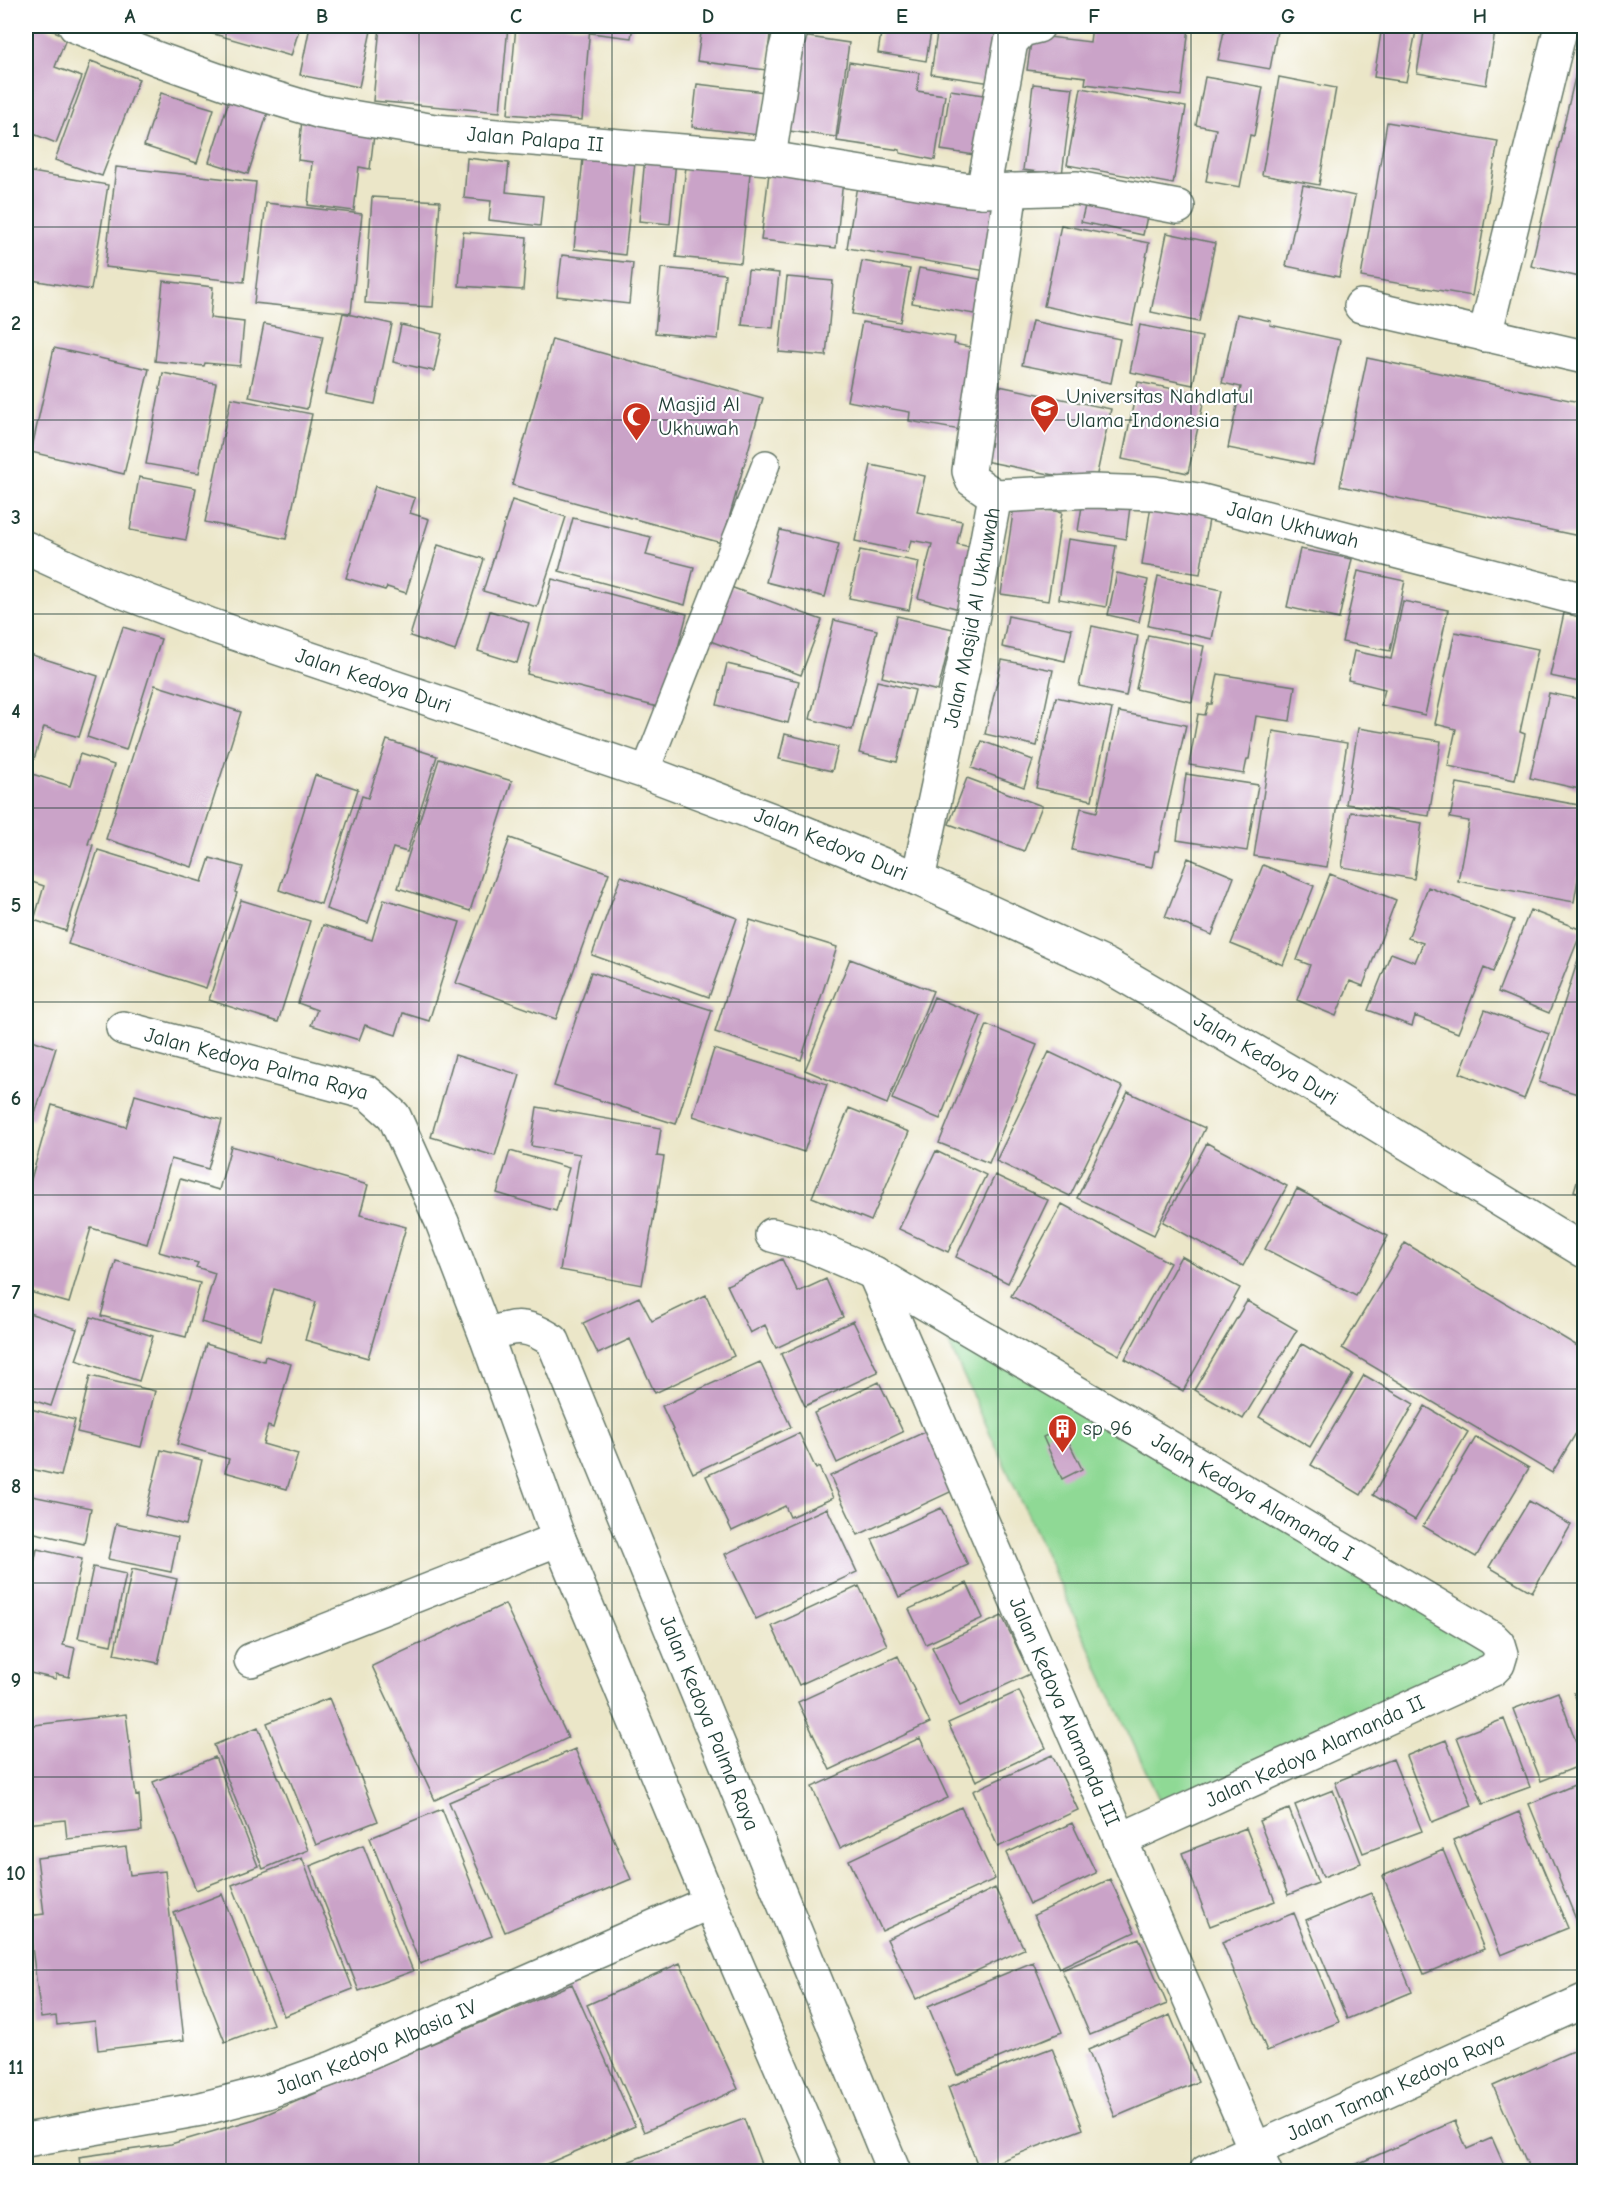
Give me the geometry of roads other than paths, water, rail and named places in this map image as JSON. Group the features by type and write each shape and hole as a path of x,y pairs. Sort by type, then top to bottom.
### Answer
{"street":[{"name":"Jalan Palapa II","path":"75,26 212,78 321,112 435,131 769,158 961,189 1077,188 1178,207"},
{"path":"769,158 785,52 792,26"},
{"path":"997,190 1011,42 1022,30 1038,26"},
{"path":"1485,335 1560,26"},
{"name":"Jalan Masjid Al Ukhuwah","path":"918,879 965,658 995,496 972,480 969,471 997,190"},
{"path":"1361,306 1584,357"},
{"name":"Jalan Ukhuwah","path":"995,496 1102,491 1154,493 1198,500 1584,600"},
{"name":"Jalan Kedoya Duri","path":"26,548 111,587 210,625 645,772 789,826 918,879 1106,966 1309,1083 1584,1251"},
{"name":"Jalan Kedoya Palma Raya","path":"123,1028 368,1093 394,1116 437,1211 486,1336 559,1539 710,1902 826,2172"},
{"name":"Jalan Kedoya Alamanda I","path":"772,1235 811,1246 874,1273 1492,1638 1498,1644 1502,1654"},
{"name":"Jalan Kedoya Alamanda III","path":"874,1273 1260,2160"},
{"name":"Jalan Kedoya Palma Raya","path":"486,1336 503,1329 520,1327 539,1331 553,1341 894,2172"},
{"path":"250,1660 559,1539"},
{"name":"Jalan Kedoya Alamanda II","path":"1120,1840 1492,1670 1498,1664 1502,1654"},
{"name":"Jalan Kedoya Albasia IV","path":"26,2140 201,2109 267,2092 333,2068 710,1902"},
{"name":"Jalan Taman Kedoya Raya","path":"1206,2172 1260,2160 1584,2001"}],"lane":[{"path":"645,772 766,464"}],"place":[{"name":"Universitas Nahdlatul Ulama Indonesia","path":"1045,434"},
{"name":"Masjid Al Ukhuwah","path":"637,442"},
{"name":"sp 96","path":"1062,1454"}]}
